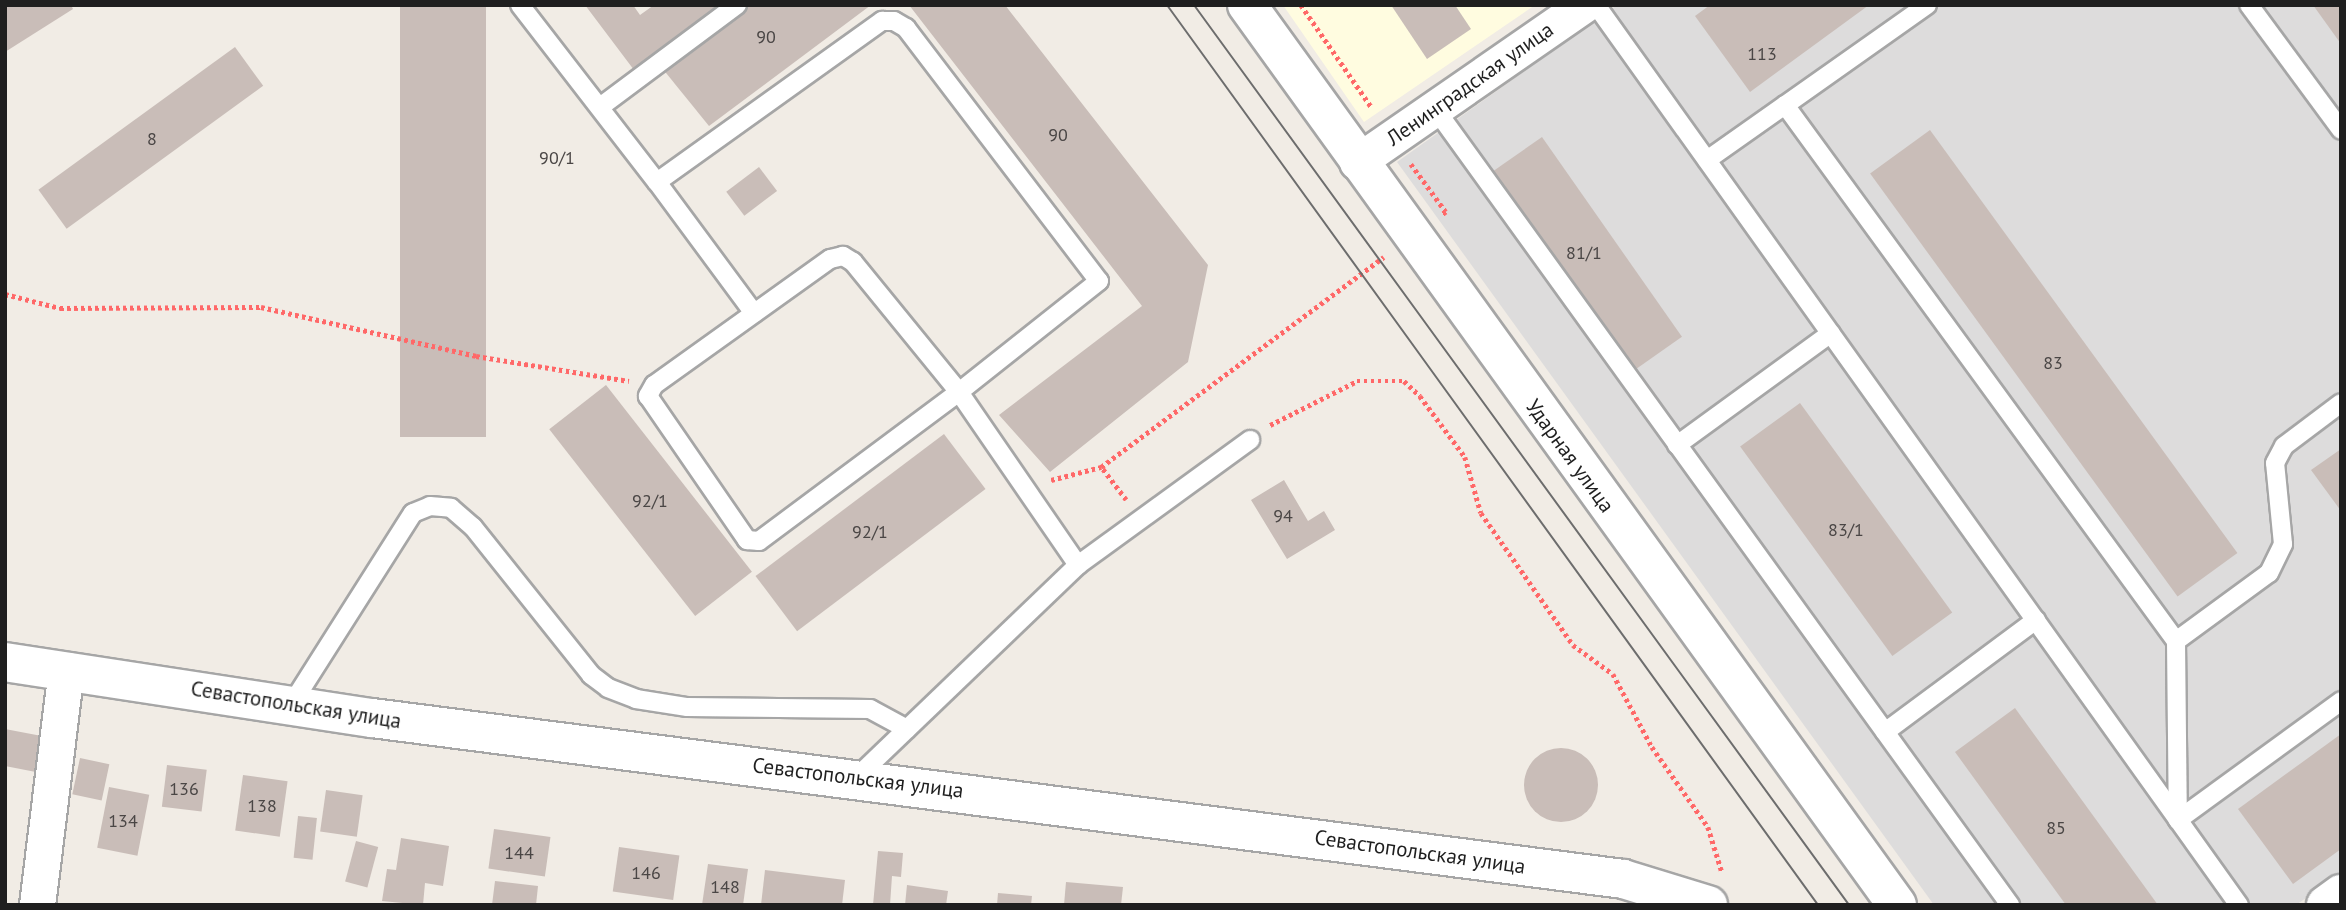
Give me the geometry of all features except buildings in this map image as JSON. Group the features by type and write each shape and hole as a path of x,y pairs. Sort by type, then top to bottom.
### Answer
{"street":[{"name":"Ударная улица","path":"1247,5 1357,162 1897,905"},
{"name":"Ленинградская улица","path":"1357,162 1436,110 1584,5"},
{"name":"Севастопольская улица","path":"5,662 290,705 1714,891"},
{"path":"37,905 66,670"},
{"path":"2326,905 2341,894"}],"lane":[{"path":"520,5 754,313"},
{"path":"600,107 737,5"},
{"path":"1597,5 2239,905"},
{"path":"1707,160 1927,5"},
{"path":"2249,5 2341,130"},
{"path":"657,182 882,21 906,28 1099,281 959,391 759,541 747,540 648,396 654,385 754,313 830,259 843,256 959,391 1078,565"},
{"path":"1784,106 2176,641 2179,820"},
{"path":"1436,110 2010,905"},
{"path":"1677,445 1830,333"},
{"path":"2176,641 2269,573 2283,544 2274,463 2284,446 2341,403"},
{"path":"857,777 1078,565 1250,440"},
{"path":"290,705 413,513 430,506 451,508 473,527 591,674 608,688 687,707 870,709 907,729"},
{"path":"1885,732 2036,620"},
{"path":"2179,820 2341,701"}],"path":[{"path":"1025,487 1101,467 1446,212 1301,5"},
{"path":"5,294 60,308 261,307 476,356 654,385"},
{"path":"1250,440 1297,409 1357,381 1404,381 1465,457 1481,513 1573,645 1613,674 1652,747 1708,827 1724,864 1714,891"},
{"path":"1101,467 1141,519"}],"shaded area":[{"path":"1283,5 1535,5 1364,122"},
{"path":"1617,5 2341,5 2341,873 2296,905 1934,905 1397,162"}],"tram line":[{"path":"1167,5 1818,905"},
{"path":"1194,5 1849,905"}]}
